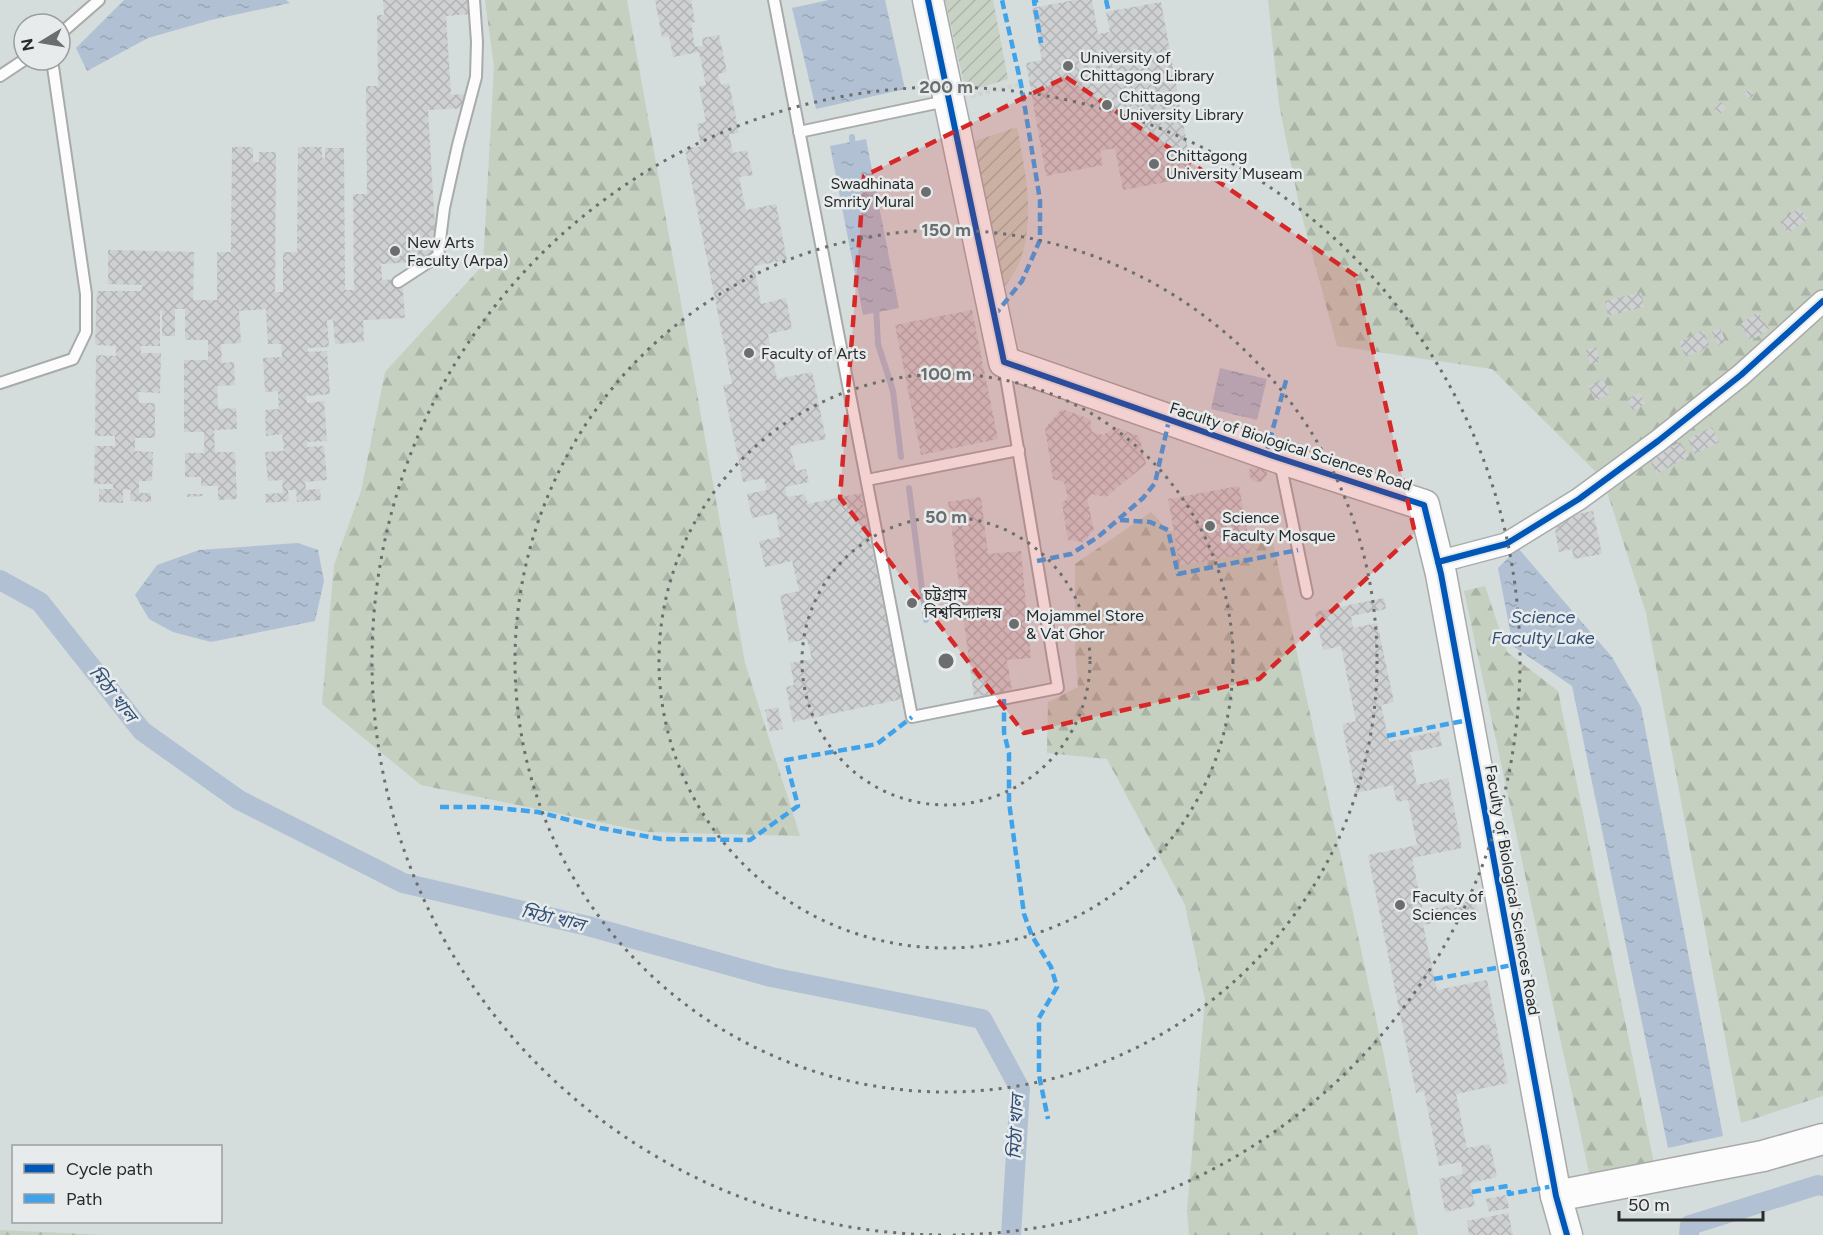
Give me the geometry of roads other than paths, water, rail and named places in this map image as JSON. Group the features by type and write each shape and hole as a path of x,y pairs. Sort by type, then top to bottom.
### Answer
{"street":[{"path":"928,0 1004,362"},
{"path":"1438,562 1506,544 1580,499 1741,375 1823,301"},
{"name":"Faculty of Biological Sciences Road","path":"1004,362 1279,458 1425,505 1438,562 1556,1196 1567,1235"},
{"path":"1556,1196 1763,1156 1823,1139"}],"lane":[{"path":"72,24 99,0"},
{"path":"398,282 438,256 444,208 476,78 477,42 474,0"},
{"path":"774,0 912,717 1058,688 1004,362"},
{"path":"0,383 73,359 86,332 86,294 54,72"},
{"path":"799,132 949,101"},
{"path":"867,480 1019,450"},
{"path":"1279,458 1307,593"}],"water":[{"path":"124,0 286,0 290,3 211,20 148,38 87,71 76,48"},
{"path":"829,0 885,0 905,89 816,109 792,8"},
{"path":"866,139 899,308 863,315 830,146"},
{"path":"1220,368 1267,379 1257,420 1211,409"},
{"path":"298,543 318,550 324,581 315,621 211,642 173,632 149,619 135,595 157,565 199,550"},
{"name":"Science Faculty Lake","path":"1518,548 1612,657 1641,707 1723,1136 1668,1148 1572,686 1513,646 1498,568"}],"waterway":[{"path":"852,137 853,149"},
{"path":"876,305 878,344 893,391 901,457"},
{"path":"909,488 926,620"},
{"name":"মিঠা খাল","path":"0,580 40,602 142,731 239,800 403,883 588,926 771,977 982,1019 1020,1089 1011,1235"},
{"path":"1689,1235 1690,1225 1818,1185 1823,1186"}],"place":[{"name":"University of Chittagong Library","path":"1068,66"},
{"name":"Chittagong University Library","path":"1107,105"},
{"name":"Chittagong University Museam","path":"1154,164"},
{"name":"Swadhinata Smrity Mural","path":"926,192"},
{"name":"New Arts Faculty (Arpa)","path":"395,251"},
{"name":"Faculty of Arts","path":"749,353"},
{"name":"Science Faculty Mosque","path":"1210,526"},
{"name":"চট্টগ্রাম বিশ্ববিদ্যালয়","path":"912,603"},
{"name":"Mojammel Store & Vat Ghor","path":"1014,624"},
{"name":"Faculty of Sciences","path":"1400,905"}]}
